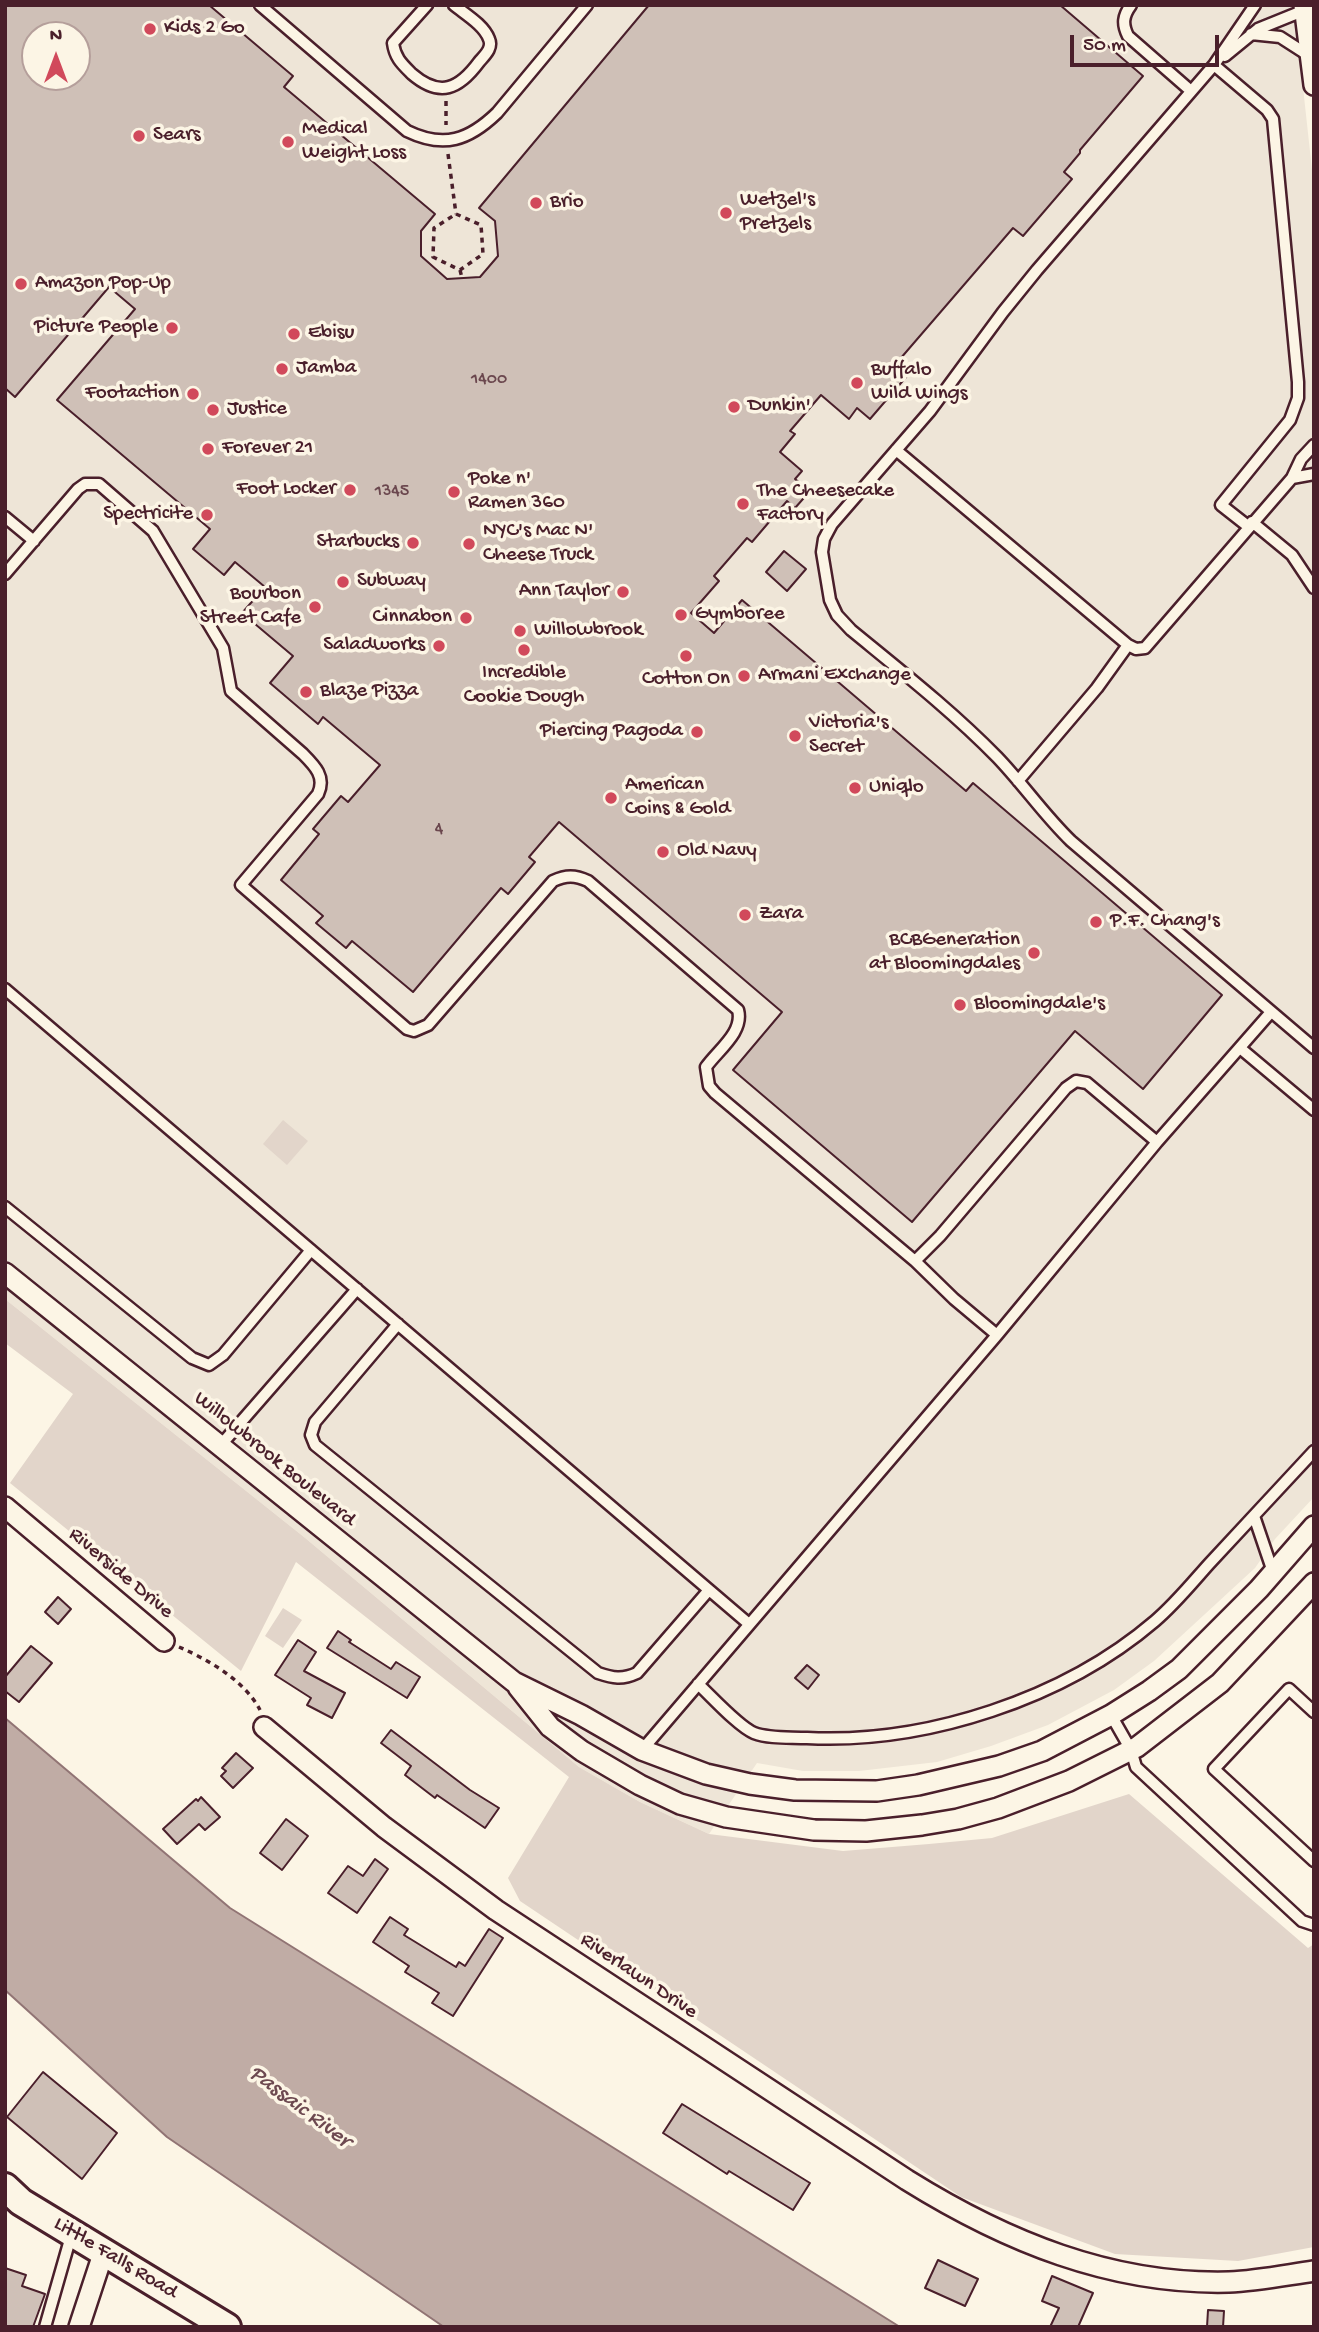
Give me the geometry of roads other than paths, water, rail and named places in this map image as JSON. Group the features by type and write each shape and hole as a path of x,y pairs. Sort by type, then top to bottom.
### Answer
{"street":[{"path":"1308,7 1314,85"},
{"name":"Willowbrook Boulevard","path":"5,1273 514,1682 581,1715 642,1750 706,1773 750,1784 796,1790 877,1791 999,1766 1042,1751 1111,1715 1179,1669 1314,1526"},
{"name":"Riverside Drive","path":"5,1507 164,1641"},
{"name":"Willowbrook Boulevard","path":"514,1682 550,1727 582,1751 640,1785 680,1804 726,1817 814,1830 866,1831 958,1819 998,1808 1069,1781 1131,1750 1220,1683 1314,1583"},
{"name":"Riverlawn Drive","path":"264,1727 384,1827 496,1910 907,2180 974,2220 1008,2236 1101,2269 1164,2278 1228,2282 1314,2271"},
{"name":"Little Falls Road","path":"5,2187 21,2202 227,2327"},
{"path":"79,2327 104,2251"}],"lane":[{"path":"260,5 407,131 421,138 437,141 465,136 482,128 587,5"},
{"path":"427,5 393,43 398,61 426,85 436,87 461,83 490,48 490,40 482,28 454,5"},
{"path":"1131,5 1122,25 1128,36 1191,91"},
{"path":"1255,5 1214,65 1011,302 929,411 832,524 824,538 822,552 830,600 837,615 851,630 958,719 1071,841 1314,1048"},
{"path":"1214,65 1251,34 1308,7"},
{"path":"1251,34 1280,37 1295,44 1311,57"},
{"path":"1214,65 1267,110 1273,119 1298,382 1298,398 1290,420 1221,505 1292,555 1314,588"},
{"path":"896,450 1136,649 1145,648 1292,478 1301,459 1314,445"},
{"path":"1292,478 1314,474"},
{"path":"5,574 78,489 93,483 105,488 153,531 223,648 231,691 303,754 321,778 318,794 241,886 407,1029 419,1031 428,1025 553,881 563,876 577,876 588,880 738,1010 738,1028 706,1067 709,1086 715,1093 915,1261 997,1335"},
{"path":"5,517 34,541"},
{"path":"1018,781 1097,688 1128,645"},
{"path":"5,989 749,1624"},
{"path":"642,1750 997,1335 1157,1142 1271,1012"},
{"path":"1240,1048 1314,1110"},
{"path":"915,1261 940,1236 1066,1088 1076,1081 1087,1083 1157,1142"},
{"path":"5,1207 192,1358 209,1365 223,1355 311,1250"},
{"path":"220,1446 357,1289"},
{"path":"398,1324 315,1422 311,1435 315,1446 598,1674 613,1678 636,1674 709,1590"},
{"path":"698,1684 754,1732 779,1737 842,1740 904,1733 966,1718 1032,1695 1075,1675 1120,1649 1157,1620 1314,1451"},
{"path":"1254,1516 1273,1572"},
{"path":"1314,1712 1289,1689 1214,1769 1314,1861"},
{"path":"1111,1715 1131,1750 1136,1767 1302,1921 1314,1925"},
{"path":"45,2327 72,2232"}],"water":[{"name":"Passaic River","path":"5,1718 230,1908 900,2327 444,2327 167,2137 5,1990"}],"place":[{"name":"Kids 2 Go","path":"150,29"},
{"name":"Sears","path":"139,136"},
{"name":"Medical Weight Loss","path":"288,142"},
{"name":"Brio","path":"536,203"},
{"name":"Wetzel's Pretzels","path":"726,213"},
{"name":"Amazon Pop-Up","path":"21,284"},
{"name":"Picture People","path":"172,328"},
{"name":"Ebisu","path":"294,334"},
{"name":"Jamba","path":"282,369"},
{"name":"Buffalo Wild Wings","path":"857,383"},
{"name":"Footaction","path":"193,394"},
{"name":"Dunkin'","path":"734,407"},
{"name":"Justice","path":"213,410"},
{"name":"Forever 21","path":"208,449"},
{"name":"Foot Locker","path":"350,490"},
{"name":"Poke n' Ramen 360","path":"454,492"},
{"name":"The Cheesecake Factory","path":"743,504"},
{"name":"Spectricite","path":"207,515"},
{"name":"Starbucks","path":"413,543"},
{"name":"NYC's Mac N' Cheese Truck","path":"469,544"},
{"name":"Subway","path":"343,582"},
{"name":"Ann Taylor","path":"623,592"},
{"name":"Bourbon Street Cafe","path":"315,607"},
{"name":"Gymboree","path":"681,615"},
{"name":"Cinnabon","path":"466,618"},
{"name":"Willowbrook","path":"520,631"},
{"name":"Saladworks","path":"439,646"},
{"name":"Incredible Cookie Dough","path":"524,650"},
{"name":"Cotton On","path":"686,656"},
{"name":"Armani Exchange","path":"744,676"},
{"name":"Blaze Pizza","path":"306,692"},
{"name":"Piercing Pagoda","path":"697,732"},
{"name":"Victoria's Secret","path":"795,736"},
{"name":"Uniqlo","path":"855,788"},
{"name":"American Coins & Gold","path":"611,798"},
{"name":"Old Navy","path":"663,852"},
{"name":"Zara","path":"745,915"},
{"name":"P.F. Chang's","path":"1096,922"},
{"name":"BCBGeneration at Bloomingdales","path":"1034,953"},
{"name":"Bloomingdale's","path":"960,1005"}]}
